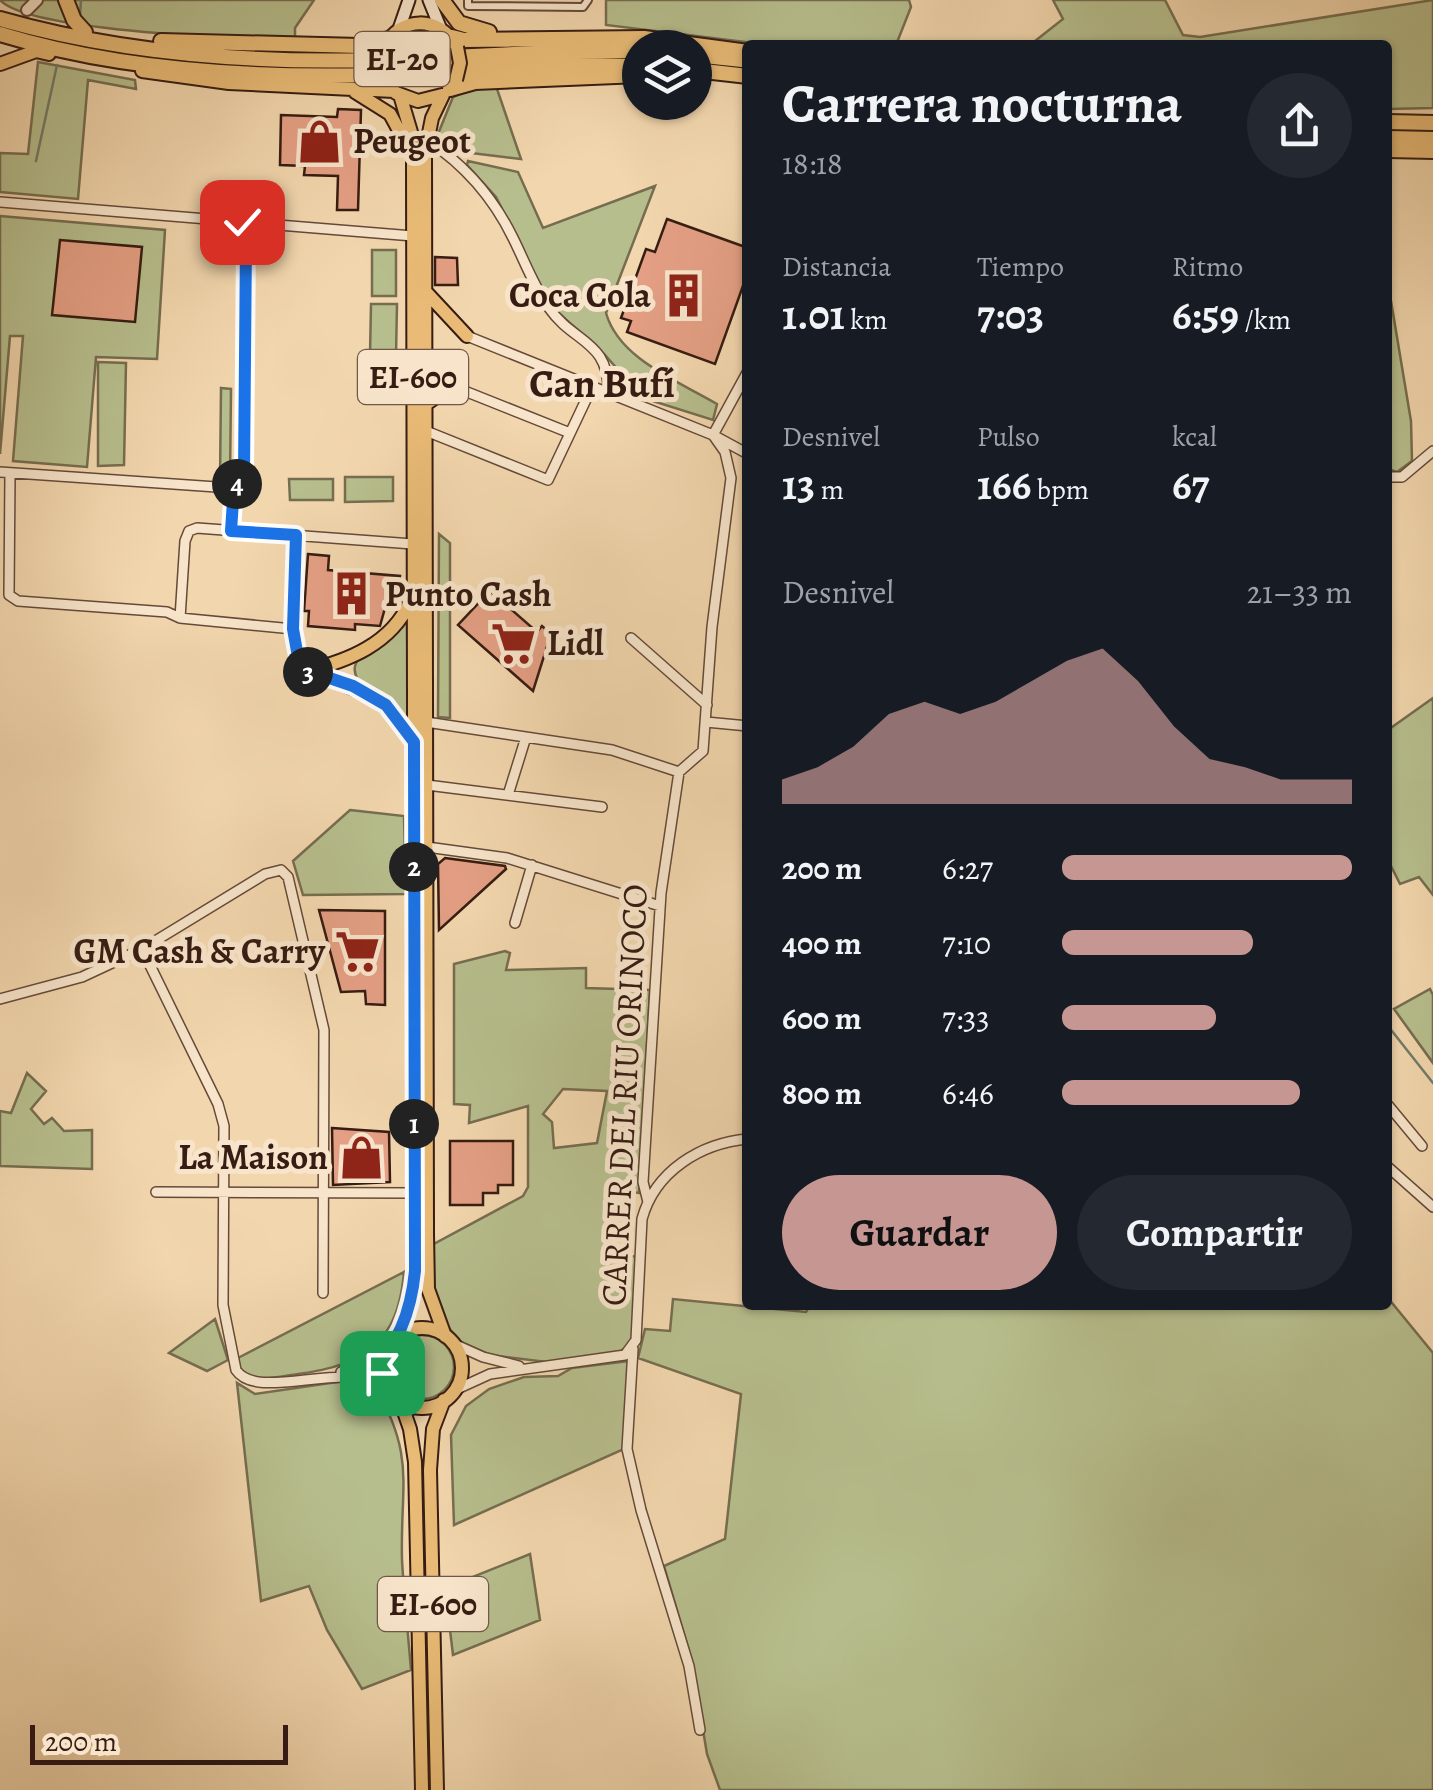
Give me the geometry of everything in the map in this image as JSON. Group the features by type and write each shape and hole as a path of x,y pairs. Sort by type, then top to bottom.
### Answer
{"highway":[{"path":"66,0 74,20 86,32"},
{"path":"442,0 458,24 479,32 584,31 622,40"},
{"name":"EI-20","path":"0,19 24,18 151,49 306,60 622,46"},
{"path":"24,18 150,41 360,46 390,39"},
{"name":"EI-20","path":"0,37 77,52 250,72 372,74 622,66"},
{"path":"0,37 36,51"},
{"path":"450,37 622,44"},
{"path":"712,50 742,52"},
{"path":"712,57 742,59"},
{"path":"712,72 742,75"},
{"path":"450,88 475,82 622,76"},
{"path":"1392,122 1433,123"},
{"path":"1392,138 1433,139"},
{"path":"1392,150 1433,150"}],"main road":[{"name":"EI-600","path":"387,1348 397,1336 414,1283 412,159 411,132 382,69 390,39 409,0"},
{"name":"EI-600","path":"429,0 460,64 426,140 428,1284 462,1370 434,1429 430,1470 437,1790"},
{"path":"390,39 422,22 450,37"},
{"path":"0,64 36,51 229,83 394,90 418,102 450,88"},
{"path":"346,89 365,95 390,114 412,159"},
{"path":"426,292 467,336"},
{"path":"426,331 445,329 467,336"},
{"path":"426,374 452,386"},
{"path":"426,404 452,386"},
{"path":"306,671 359,652 392,631 414,596"},
{"path":"353,686 350,667 359,652"},
{"path":"306,671 353,686 394,711 414,742"},
{"path":"397,1336 421,1328 449,1340"},
{"path":"387,1348 382,1367 387,1386"},
{"name":"EI-600","path":"387,1386 400,1400 410,1428 415,1462 422,1790"},
{"path":"400,1400 422,1407 450,1395"}],"street":[{"path":"24,18 37,0"},
{"path":"468,0 468,6 583,7 588,0"},
{"path":"426,140 452,156 491,199 551,312 597,352 608,370 608,394"},
{"path":"0,202 413,236"},
{"path":"231,531 234,486 244,474 246,240 237,223"},
{"path":"246,240 258,225"},
{"path":"467,336 712,434 742,451"},
{"path":"712,434 742,381"},
{"path":"452,386 570,432"},
{"path":"426,431 548,480 592,388"},
{"path":"426,722 612,750 680,772 703,750 731,478 724,452 712,434"},
{"path":"1392,477 1402,478 1433,451"},
{"path":"234,486 5,473 9,595 18,601 167,612 180,618 293,629"},
{"path":"180,618 184,540 189,531 197,528 414,544"},
{"path":"296,535 293,629 298,663 306,671"},
{"path":"631,638 707,704"},
{"path":"706,722 742,725"},
{"path":"508,796 526,737"},
{"name":"CARRER DEL RIU ORINOCO","path":"450,1395 490,1374 625,1355 636,1340 642,1219 648,1202 643,1182 660,906 680,772"},
{"path":"426,785 602,807"},
{"path":"427,847 532,865 660,906"},
{"path":"515,922 532,865"},
{"path":"0,999 82,977 142,948 265,874 280,870 288,877 324,1030 324,1294"},
{"path":"142,948 218,1104 224,1126 223,1305 236,1370 241,1378 257,1385 331,1375 362,1376 387,1386"},
{"path":"1392,1110 1422,1146"},
{"path":"648,1202 665,1177 686,1158 742,1140"},
{"path":"1392,1171 1433,1207"},
{"path":"156,1192 414,1192"},
{"name":"CARRER DEL RIU ORINOCO","path":"449,1340 483,1357 532,1368"},
{"path":"331,1375 387,1348"},
{"path":"632,1349 628,1449 641,1510 689,1666 700,1730"}],"green space":[{"path":"0,0 314,0 295,28 295,41 92,26 19,11"},
{"path":"606,0 909,0 911,7 898,40 742,41 712,38 712,30 647,30 606,25"},
{"path":"1053,0 1165,0 1183,35 1200,37 1433,0 1433,108 1392,109 1392,40 1036,40 1063,19"},
{"path":"38,62 135,80 136,89 88,80 78,199 0,192 0,153 28,154"},
{"path":"496,86 521,159 455,151 436,139 453,97 475,87"},
{"path":"468,161 518,172 543,228 655,186 606,313 623,343 637,356 717,404 713,420 643,398 604,354 551,306 496,197 467,165"},
{"path":"0,216 165,230 157,359 96,357 87,467 13,461 23,336 10,336 0,454"},
{"path":"372,250 396,250 396,296 372,296"},
{"path":"371,304 397,304 396,355 370,355"},
{"path":"1392,307 1411,421 1412,461 1397,472 1392,470"},
{"path":"98,362 126,363 124,465 98,466"},
{"path":"221,388 231,389 230,480 220,480"},
{"path":"345,477 393,477 393,501 345,502"},
{"path":"289,479 333,479 333,500 290,500"},
{"path":"439,534 450,543 450,718 438,717"},
{"path":"407,619 408,722 362,686 355,667 359,659"},
{"path":"1433,698 1433,895 1419,877 1400,884 1392,868 1392,727"},
{"path":"350,810 404,816 406,894 303,895 293,861"},
{"path":"505,951 510,953 506,970 586,968 586,988 650,990 639,1193 617,1189 607,1251 637,1257 634,1340 621,1351 555,1363 490,1355 461,1342 447,1326 434,1291 432,1245 523,1196 528,1187 528,1106 469,1123 470,1105 454,1104 454,964","holes":["563,1089 607,1091 597,1143 554,1148 552,1122 543,1114"]},
{"path":"1430,989 1433,995 1433,1063 1394,1009"},
{"path":"27,1073 46,1091 31,1109 44,1124 52,1118 64,1131 92,1130 92,1169 0,1166 0,1111 11,1113"},
{"path":"404,1272 399,1304 389,1328 374,1346 356,1358 335,1367 254,1380 240,1369 236,1359"},
{"path":"673,1299 742,1306 742,1310 1392,1310 1392,1303 1433,1353 1433,1790 720,1790 707,1754 691,1658 664,1566 725,1539 741,1394 638,1358 645,1329 670,1331"},
{"path":"215,1319 228,1360 207,1371 169,1353"},
{"path":"422,1335 445,1344 454,1367 445,1390 422,1399 399,1390 390,1367 399,1344"},
{"path":"629,1361 624,1449 454,1525 451,1435 466,1406 489,1389 524,1377 558,1376 572,1368"},
{"path":"351,1380 375,1386 388,1411 401,1453 402,1560 411,1670 362,1689 327,1630 309,1586 261,1601 237,1383 255,1394"},
{"path":"530,1554 540,1620 453,1655 445,1588"}],"building":[{"name":"Peugeot","path":"338,109 361,110 358,210 337,210 338,176 304,175 305,166 280,165 281,115 337,117"},
{"name":"Coca Cola","path":"667,219 742,246 742,289 715,364 627,332 631,321 621,318 646,249 655,252"},
{"path":"60,240 142,247 135,322 52,315"},
{"name":"Can Bufí","path":"435,257 457,258 458,285 435,285"},
{"name":"Punto Cash","path":"308,554 329,556 328,570 400,576 395,608 385,608 380,626 355,624 355,630 308,626 309,611 304,611"},
{"name":"Lidl","path":"490,591 537,632 542,626 551,634 533,691 458,625"},
{"path":"445,858 506,869 439,930 438,864"},
{"name":"GM Cash & Carry","path":"319,910 385,911 385,1005 366,1004 365,991 341,992"},
{"name":"La Maison","path":"332,1128 389,1132 390,1182 333,1185"},
{"path":"450,1141 513,1141 513,1185 498,1185 498,1193 483,1193 483,1205 450,1205"}],"waterway":[{"path":"80,15 81,0"},
{"path":"36,161 57,65"},
{"path":"1392,1031 1433,1083"}],"place":[{"name":"Peugeot","path":"320,141"},
{"name":"Coca Cola","path":"684,295"},
{"name":"Punto Cash","path":"352,594"},
{"name":"Lidl","path":"514,643"},
{"name":"GM Cash & Carry","path":"358,951"},
{"name":"La Maison","path":"361,1157"}],"district":[{"name":"Can Bufí","path":"602,383"}],"route":[{"path":"242,222 237,223 246,240 244,474 234,486 231,531 296,535 293,629 300,668 353,686 386,705 414,742 415,1271 411,1301 397,1336 384,1354 382,1373"}]}
